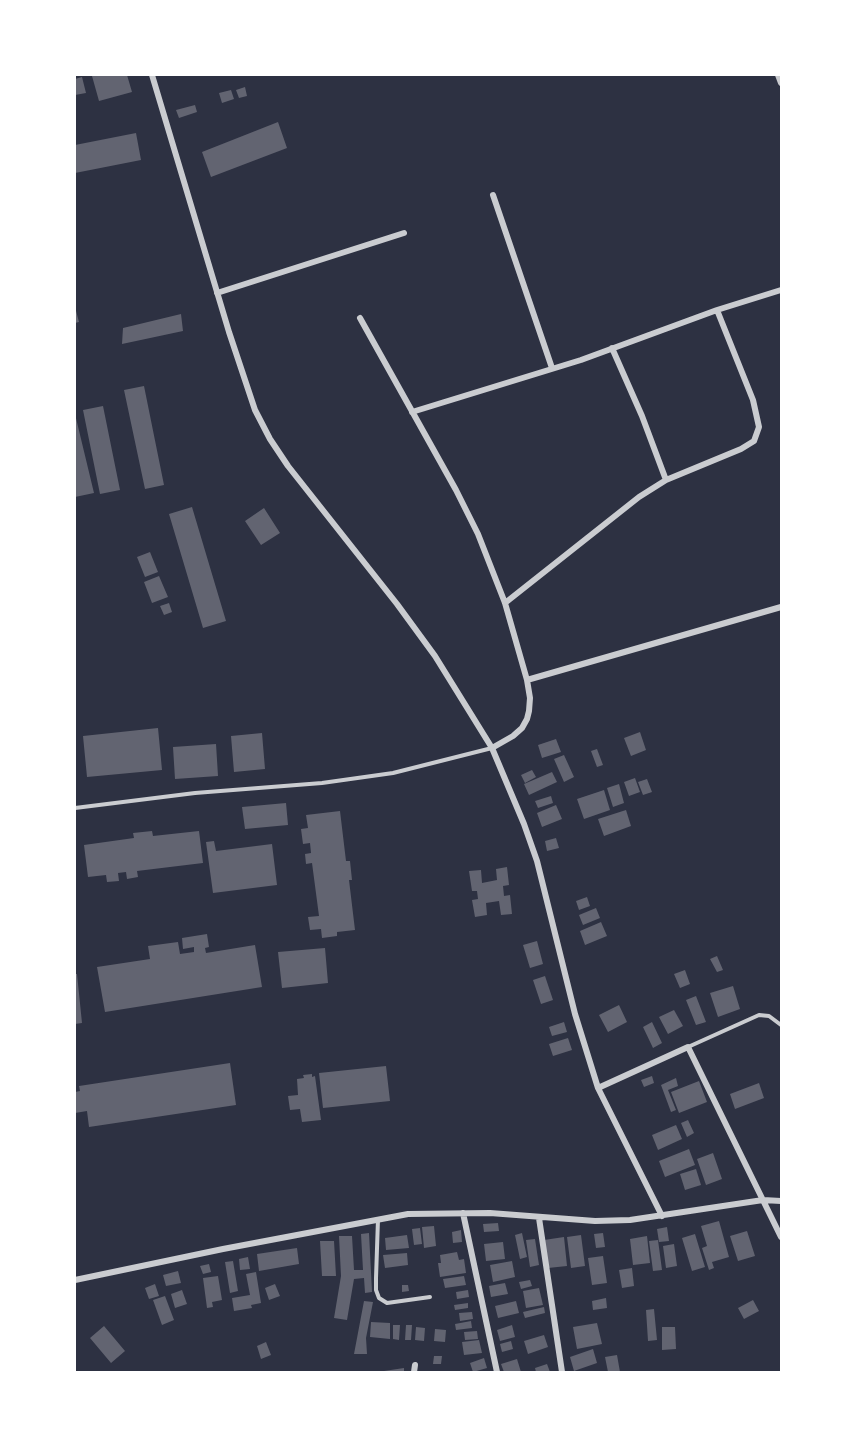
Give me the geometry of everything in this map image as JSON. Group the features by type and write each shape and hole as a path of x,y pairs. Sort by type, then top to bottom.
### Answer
{"street":[{"path":"152,75 217,293 255,410 270,439 288,466 435,656 492,748 537,861 575,1014 598,1088 662,1216"},
{"path":"778,75 781,83"},
{"path":"493,195 552,368"},
{"path":"217,293 404,233"},
{"path":"412,412 552,368 781,290"},
{"path":"505,603 608,520 666,480 741,449 754,441 759,427 753,400 717,310"},
{"path":"360,318 437,453 478,534 505,603 530,698 527,719 522,728 492,748"},
{"path":"612,348 642,416 666,480"},
{"path":"526,680 781,607"},
{"path":"598,1088 688,1047 781,1237"},
{"path":"75,1280 378,1218 408,1214 463,1213 595,1221 662,1216 763,1200 781,1201"},
{"path":"463,1213 497,1372"},
{"path":"540,1218 562,1372"}],"lane":[{"path":"75,808 195,794 322,783 393,773 492,748"},
{"path":"688,1047 759,1015 769,1016 781,1025"},
{"path":"378,1218 376,1290 379,1298 387,1303 430,1297"}],"building":[{"path":"127,75 132,92 99,101 92,76"},
{"path":"82,77 86,93 75,95 75,79"},
{"path":"245,87 247,96 239,98 236,90"},
{"path":"231,90 234,99 222,103 219,93"},
{"path":"195,105 197,112 179,118 176,110"},
{"path":"278,122 287,148 211,177 202,152"},
{"path":"136,133 141,160 75,173 75,145"},
{"path":"75,307 79,322 75,323"},
{"path":"181,314 183,331 122,344 123,328"},
{"path":"144,386 164,485 145,489 124,390"},
{"path":"103,406 120,490 100,494 83,410"},
{"path":"75,414 94,493 75,497"},
{"path":"192,507 226,621 203,628 169,514"},
{"path":"264,508 280,533 261,545 245,521"},
{"path":"150,552 158,572 145,577 137,557"},
{"path":"159,576 168,597 152,603 144,582"},
{"path":"169,603 172,612 164,615 160,606"},
{"path":"158,728 162,770 87,777 83,736"},
{"path":"640,732 646,750 631,756 624,738"},
{"path":"262,733 265,769 234,772 231,736"},
{"path":"556,739 561,752 542,758 538,745"},
{"path":"216,744 218,776 175,779 173,747"},
{"path":"597,749 603,765 597,767 591,751"},
{"path":"564,755 574,777 564,782 554,759"},
{"path":"532,770 536,777 525,783 521,775"},
{"path":"552,772 557,782 529,795 524,784"},
{"path":"635,778 640,792 629,796 624,782"},
{"path":"647,779 652,792 643,795 638,782"},
{"path":"619,784 624,803 613,807 607,788"},
{"path":"604,790 610,810 584,819 577,799"},
{"path":"551,796 553,803 538,808 535,801"},
{"path":"286,803 288,825 245,829 242,807"},
{"path":"556,805 562,819 542,827 537,813"},
{"path":"626,810 631,826 604,836 598,819"},
{"path":"340,811 346,861 350,861 352,880 349,880 355,930 337,932 337,936 322,938 321,929 310,930 308,917 319,916 312,863 306,864 305,854 311,853 310,843 303,844 301,829 308,828 306,815"},
{"path":"152,831 153,836 199,831 203,863 137,871 138,877 127,879 126,872 118,873 119,881 107,882 106,875 88,877 84,845 134,838 133,833"},
{"path":"556,838 559,848 547,851 545,841"},
{"path":"214,841 216,851 272,844 277,885 213,893 206,842"},
{"path":"507,867 509,885 503,886 504,896 510,895 512,914 501,915 499,901 486,903 487,915 475,917 472,900 478,899 477,891 472,891 469,871 481,870 482,883 497,880 496,869"},
{"path":"587,897 590,906 579,910 576,901"},
{"path":"596,908 600,918 583,925 579,915"},
{"path":"601,922 607,936 585,945 580,931"},
{"path":"207,934 209,947 205,948 206,953 255,945 262,987 105,1012 97,967 150,959 148,946 178,942 180,954 194,952 194,947 183,949 182,938"},
{"path":"537,941 543,964 530,968 523,945"},
{"path":"325,948 328,983 282,988 278,952"},
{"path":"717,956 723,970 717,972 710,959"},
{"path":"685,970 690,984 680,988 674,974"},
{"path":"75,974 77,974 82,1023 75,1024"},
{"path":"545,976 553,1000 541,1004 533,980"},
{"path":"733,986 740,1009 718,1017 710,993"},
{"path":"696,996 706,1022 696,1025 686,1000"},
{"path":"619,1005 627,1022 608,1032 599,1015"},
{"path":"674,1010 683,1026 668,1034 659,1017"},
{"path":"564,1022 567,1032 552,1036 549,1027"},
{"path":"652,1022 662,1043 653,1048 643,1027"},
{"path":"568,1038 572,1050 553,1056 549,1044"},
{"path":"230,1063 236,1105 89,1127 87,1111 75,1113 75,1092 80,1091 79,1086"},
{"path":"386,1066 390,1101 323,1108 319,1073"},
{"path":"312,1074 312,1077 315,1076 321,1120 302,1122 300,1109 290,1110 288,1096 298,1095 297,1079 304,1078 303,1075"},
{"path":"652,1076 654,1083 644,1087 641,1080"},
{"path":"676,1078 678,1086 668,1090 676,1110 671,1112 661,1085"},
{"path":"699,1081 707,1102 679,1113 671,1092"},
{"path":"759,1083 764,1098 735,1109 730,1094"},
{"path":"688,1120 694,1133 687,1137 681,1123"},
{"path":"676,1125 682,1139 658,1150 652,1135"},
{"path":"689,1149 695,1165 665,1177 659,1161"},
{"path":"713,1153 722,1179 706,1185 697,1159"},
{"path":"696,1169 701,1185 685,1190 680,1174"},
{"path":"719,1221 729,1257 712,1262 714,1268 709,1270 702,1248 707,1246 701,1226"},
{"path":"498,1223 499,1231 484,1232 483,1224"},
{"path":"434,1226 436,1246 424,1248 422,1227"},
{"path":"667,1227 669,1241 659,1242 657,1229"},
{"path":"420,1228 422,1244 414,1245 412,1229"},
{"path":"461,1230 462,1242 453,1243 452,1232"},
{"path":"747,1231 755,1256 738,1261 730,1236"},
{"path":"369,1233 372,1292 365,1293 364,1278 354,1279 347,1320 334,1318 341,1276 339,1236 352,1236 354,1270 363,1270 361,1234"},
{"path":"522,1233 527,1257 520,1259 515,1235"},
{"path":"603,1233 605,1247 596,1248 594,1234"},
{"path":"695,1234 705,1267 692,1271 682,1238"},
{"path":"407,1235 409,1248 386,1250 385,1238"},
{"path":"581,1235 585,1266 571,1268 567,1237"},
{"path":"647,1236 650,1263 633,1265 630,1239"},
{"path":"564,1237 567,1266 548,1268 544,1240"},
{"path":"535,1239 539,1265 530,1267 526,1240"},
{"path":"658,1240 662,1270 653,1271 649,1241"},
{"path":"320,1241 334,1241 336,1276 322,1276"},
{"path":"503,1242 505,1259 486,1261 484,1244"},
{"path":"674,1244 677,1266 666,1268 663,1246"},
{"path":"297,1248 299,1264 259,1271 257,1254"},
{"path":"457,1252 459,1260 464,1259 466,1273 440,1277 438,1263 441,1263 440,1255"},
{"path":"407,1253 408,1265 385,1268 383,1255"},
{"path":"603,1256 607,1283 592,1285 588,1258"},
{"path":"248,1257 250,1269 240,1270 239,1259"},
{"path":"233,1261 238,1291 230,1293 225,1262"},
{"path":"512,1261 515,1277 493,1282 490,1265"},
{"path":"209,1264 211,1272 203,1274 200,1266"},
{"path":"632,1268 634,1286 622,1288 619,1270"},
{"path":"178,1271 181,1283 166,1286 163,1275"},
{"path":"256,1272 261,1303 251,1305 252,1308 234,1311 232,1298 250,1295 246,1274"},
{"path":"218,1276 222,1300 212,1302 213,1307 207,1308 203,1278"},
{"path":"464,1276 466,1285 445,1288 443,1279"},
{"path":"530,1280 532,1286 521,1289 519,1282"},
{"path":"505,1283 508,1294 491,1297 489,1286"},
{"path":"155,1284 159,1296 149,1299 145,1288"},
{"path":"275,1284 280,1296 269,1300 265,1288"},
{"path":"402,1285 408,1285 409,1291 402,1292"},
{"path":"539,1288 543,1305 526,1308 523,1291"},
{"path":"182,1290 187,1304 175,1308 171,1294"},
{"path":"468,1290 469,1297 457,1299 456,1292"},
{"path":"165,1296 174,1320 162,1325 153,1300"},
{"path":"606,1298 607,1308 593,1310 592,1301"},
{"path":"753,1300 759,1311 744,1319 738,1308"},
{"path":"364,1301 373,1302 366,1338 367,1354 354,1354"},
{"path":"516,1301 519,1313 498,1318 495,1306"},
{"path":"468,1303 468,1308 455,1310 454,1305"},
{"path":"544,1307 545,1313 525,1318 523,1312"},
{"path":"654,1309 657,1340 648,1341 646,1310"},
{"path":"472,1312 473,1319 460,1321 459,1313"},
{"path":"471,1321 472,1328 456,1330 455,1324"},
{"path":"371,1322 390,1323 390,1339 370,1337"},
{"path":"597,1323 602,1344 577,1349 573,1327"},
{"path":"393,1325 400,1325 399,1340 393,1339"},
{"path":"406,1325 412,1325 411,1340 405,1340"},
{"path":"512,1325 515,1337 500,1341 497,1330"},
{"path":"104,1326 125,1351 111,1363 90,1338"},
{"path":"416,1327 425,1328 424,1341 415,1340"},
{"path":"662,1327 675,1327 676,1349 662,1350"},
{"path":"435,1329 446,1330 445,1342 434,1341"},
{"path":"477,1331 478,1339 465,1340 464,1332"},
{"path":"544,1335 548,1347 528,1354 524,1341"},
{"path":"479,1340 482,1353 464,1355 462,1342"},
{"path":"511,1341 513,1349 502,1352 500,1344"},
{"path":"266,1342 271,1355 261,1359 257,1346"},
{"path":"593,1349 597,1363 574,1371 570,1357"},
{"path":"617,1355 620,1372 608,1372 605,1357"},
{"path":"434,1356 442,1356 441,1364 433,1364"},
{"path":"484,1358 487,1368 473,1372 470,1363"},
{"path":"517,1359 521,1372 504,1372 501,1364"},
{"path":"547,1364 550,1372 536,1372 535,1368"},
{"path":"404,1368 404,1372 384,1372 384,1371"}]}
